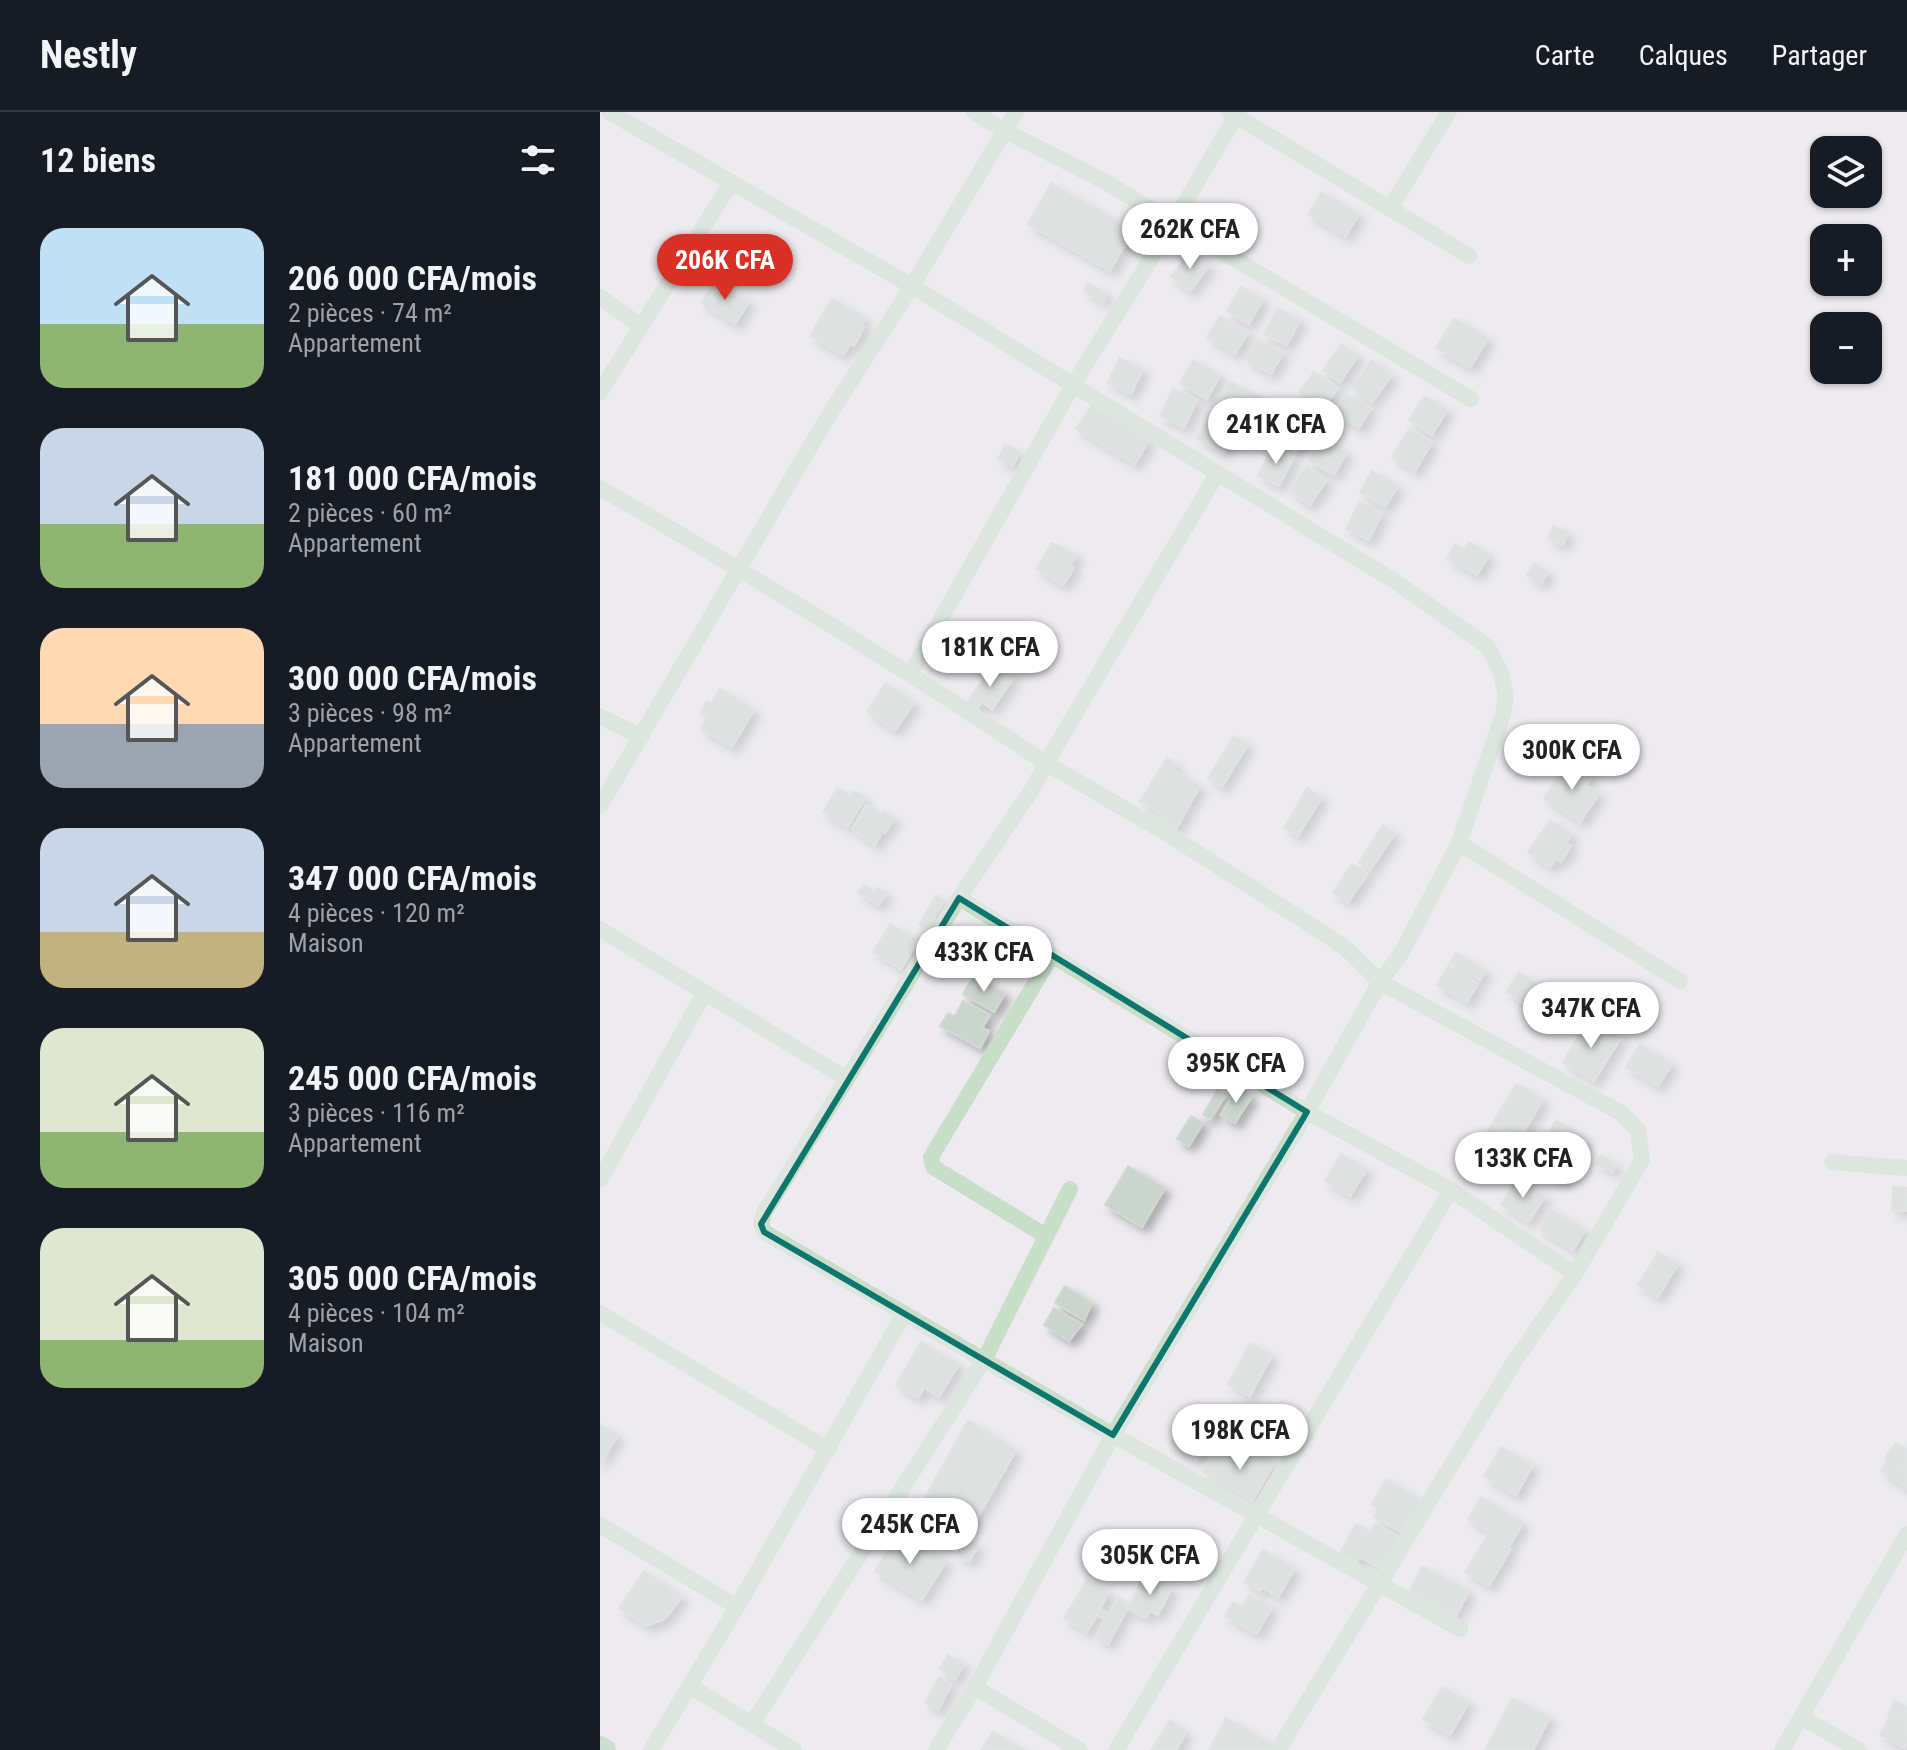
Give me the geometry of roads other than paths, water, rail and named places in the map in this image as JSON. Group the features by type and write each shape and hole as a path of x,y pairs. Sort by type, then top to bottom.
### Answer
{"main road":[{"path":"600,1747 605,1750"}],"street":[{"path":"609,112 912,286 1396,582 1488,647 1501,673 1506,696 1503,714 1459,843 1402,952 1380,982 1307,1112 1113,1435 975,1687 936,1750"},
{"path":"974,112 1100,179 1471,399"},
{"path":"600,806 827,418 912,286 1016,112"},
{"path":"1390,208 1449,112"},
{"path":"910,674 1073,385 1173,223 1234,113 1469,256"},
{"path":"600,392 731,183"},
{"path":"600,297 641,326"},
{"path":"1217,474 1033,788 959,898 764,1213 761,1224 764,1232 904,1314 1460,1629"},
{"path":"600,488 738,567 1046,763 1214,863 1331,938 1380,982 1621,1113 1638,1130 1642,1160 1575,1274 1514,1362 1278,1750"},
{"path":"600,716 641,737"},
{"path":"1459,843 1680,981"},
{"path":"959,898 1307,1112 1451,1190 1575,1274"},
{"path":"600,929 847,1079"},
{"path":"1046,1236 933,1167 931,1157 1052,955"},
{"path":"600,1180 705,992"},
{"path":"1832,1162 1907,1168"},
{"path":"752,1724 984,1360 1070,1189"},
{"path":"1116,1750 1451,1190"},
{"path":"600,1313 829,1450"},
{"path":"651,1750 829,1450 904,1314"},
{"path":"600,1525 737,1607"},
{"path":"1782,1750 1907,1534"},
{"path":"690,1686 794,1750"},
{"path":"975,1687 1080,1750"},
{"path":"1801,1717 1859,1750"}]}
